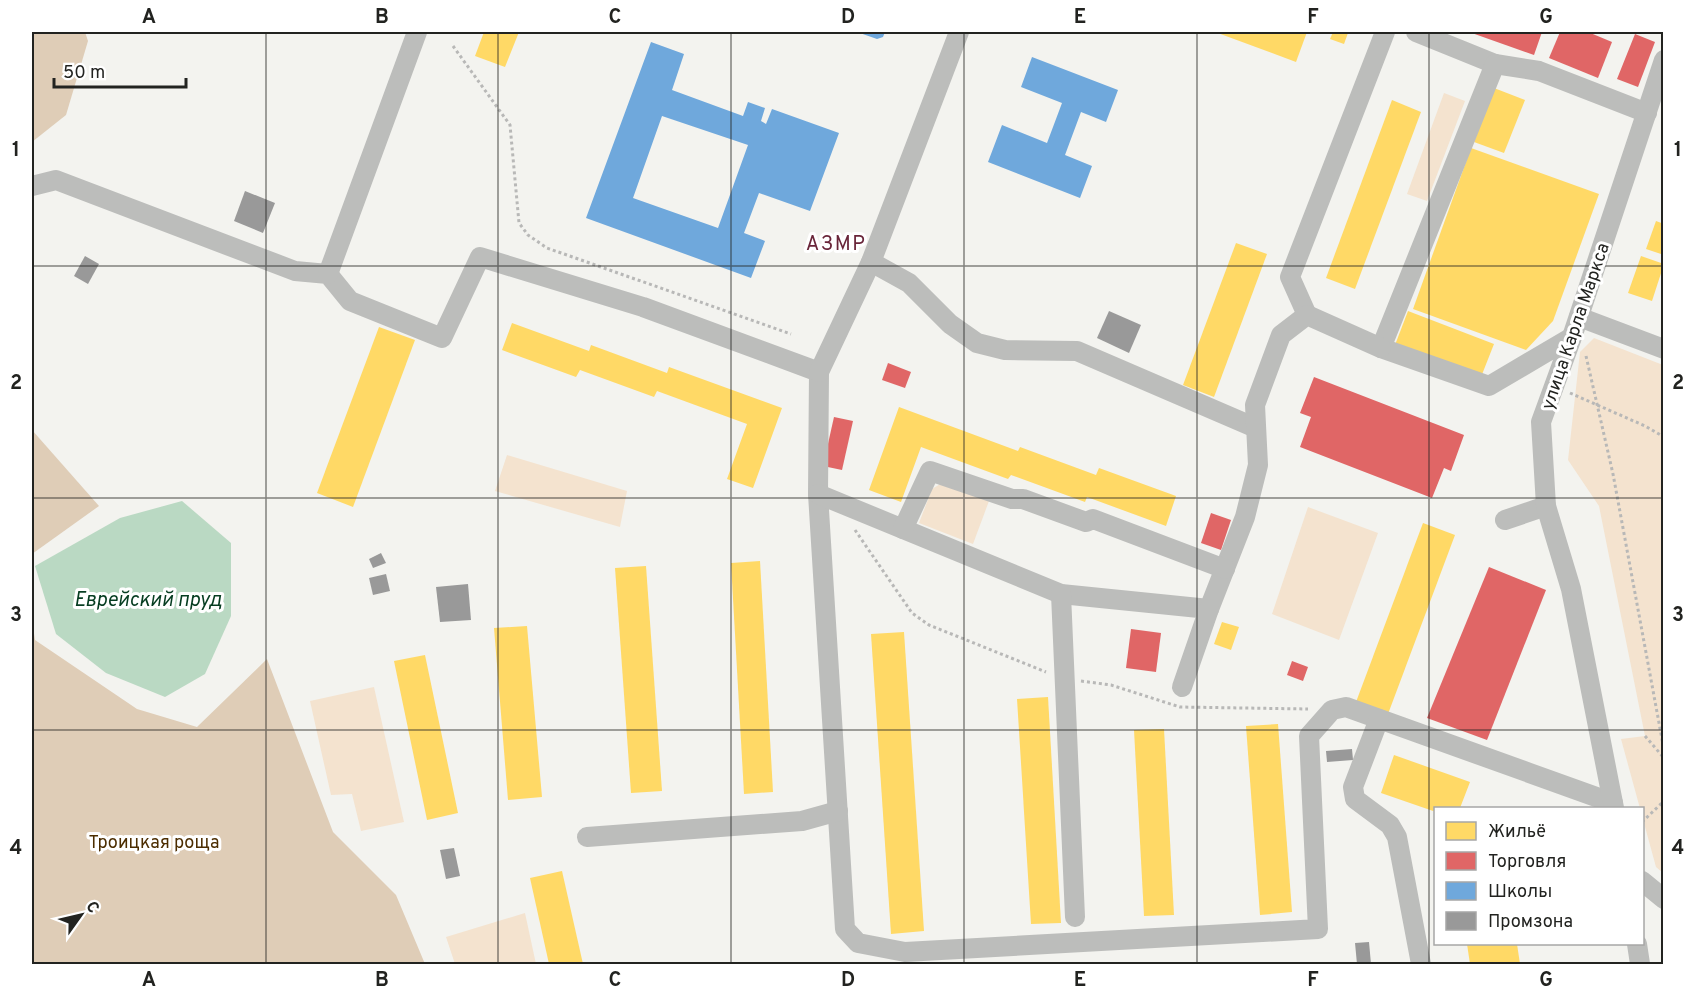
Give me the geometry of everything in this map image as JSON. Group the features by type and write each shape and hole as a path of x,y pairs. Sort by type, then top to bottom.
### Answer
{"street":[{"path":"328,274 417,32"},
{"path":"958,32 871,262 819,372 819,494 845,929 858,944 905,952 1317,929 1309,736 1332,710 1346,707 1614,806"},
{"path":"1385,32 1290,278 1307,315 1381,348 1489,386 1572,337"},
{"path":"1426,33 1495,63 1539,71 1647,113"},
{"path":"1381,348 1495,63"},
{"name":"улица Карла Маркса","path":"1614,806 1571,589 1546,506 1541,422 1661,73"},
{"path":"32,186 56,180 295,271 328,274 350,301 442,338 480,257 643,307 819,372"},
{"path":"871,262 909,283 950,324 977,343 1005,351 1077,351 1256,428"},
{"path":"1182,687 1209,609 1245,518 1258,465 1255,405 1281,335 1307,315"},
{"path":"1579,317 1664,349"},
{"path":"903,529 930,471 1012,500 1023,499 1086,522 1093,519 1225,569"},
{"path":"819,494 1060,594 1209,609"},
{"path":"1505,520 1546,506"},
{"path":"1060,594 1075,917"},
{"path":"1379,719 1353,787 1355,799 1390,825 1397,837 1421,964"},
{"path":"587,837 802,821 838,811"},
{"path":"1644,883 1664,899"},
{"path":"1637,945 1640,964"}],"path":[{"path":"453,46 510,125 519,223 528,235 547,248 791,334"},
{"path":"1585,353 1599,405 1664,750"},
{"path":"1554,386 1664,437"},
{"path":"854,529 912,613 920,619 929,625 1064,679 1111,685 1180,707 1332,710"},
{"path":"1645,736 1664,759"},
{"path":"1644,820 1664,801"}],"shaded area":[{"path":"1444,93 1465,101 1427,201 1407,194"},
{"path":"1594,338 1663,365 1663,873 1656,867 1644,823 1644,807 1640,807 1621,739 1645,736 1599,506 1568,460 1580,352"},
{"path":"507,455 627,491 620,527 495,491"},
{"path":"942,483 989,501 973,544 919,523 932,489"},
{"path":"1308,507 1378,533 1339,640 1272,614"},
{"path":"374,687 404,822 361,831 352,794 331,795 310,701"},
{"path":"525,913 536,964 455,964 446,937"}],"green space":[{"path":"32,32 85,32 88,41 66,115 32,142"},
{"path":"32,430 99,506 32,554"},
{"name":"Троицкая роща","path":"32,620 35,640 137,709 197,727 267,659 333,832 396,895 425,964 32,964"}],"water":[{"name":"Еврейский пруд","path":"182,501 231,543 231,616 205,674 165,697 106,673 56,634 35,566 120,518"}],"building: Жильё":[{"path":"484,32 519,32 505,67 475,56"},
{"path":"1215,32 1307,32 1296,62"},
{"path":"1333,32 1348,33 1344,44 1330,39"},
{"path":"1494,88 1525,100 1504,153 1474,142"},
{"path":"1392,100 1421,112 1355,289 1326,278"},
{"path":"1471,148 1599,194 1553,321 1526,350 1413,309"},
{"path":"1656,221 1664,224 1664,255 1646,249"},
{"path":"1236,243 1267,254 1214,397 1183,385"},
{"path":"1641,256 1664,264 1652,301 1628,293"},
{"path":"1408,311 1494,344 1481,377 1395,345"},
{"path":"512,323 589,351 591,345 667,373 669,367 782,408 753,488 727,479 747,424 657,391 654,397 580,370 576,377 502,350"},
{"path":"379,327 415,340 353,507 317,493"},
{"path":"899,407 1018,451 1020,447 1096,475 1099,468 1176,496 1166,526 1087,497 1085,502 1011,475 1008,479 921,447 901,502 869,490"},
{"path":"1423,523 1455,535 1388,714 1356,702"},
{"path":"760,561 773,792 744,794 731,563"},
{"path":"646,566 662,791 631,793 615,568"},
{"path":"1222,622 1239,627 1231,650 1214,644"},
{"path":"527,626 542,797 508,800 494,628"},
{"path":"904,632 924,931 891,934 871,634"},
{"path":"425,655 458,813 427,820 394,661"},
{"path":"1048,697 1061,923 1031,924 1017,699"},
{"path":"1278,724 1292,912 1260,915 1246,726"},
{"path":"1164,729 1174,915 1144,916 1134,730"},
{"path":"1394,755 1470,782 1460,807 1434,807 1434,811 1381,793"},
{"path":"562,871 583,964 549,964 530,878"},
{"path":"1467,945 1517,945 1520,964 1470,964"}],"building: Торговля":[{"path":"1469,32 1542,32 1534,55"},
{"path":"1560,32 1588,32 1612,42 1598,78 1549,58"},
{"path":"1635,34 1655,42 1638,87 1617,79"},
{"path":"888,363 911,372 905,388 882,380"},
{"path":"1314,377 1464,435 1451,471 1444,468 1432,498 1300,447 1311,417 1300,413"},
{"path":"834,417 853,421 842,470 823,466"},
{"path":"1211,513 1231,520 1221,550 1201,543"},
{"path":"1489,567 1546,590 1487,740 1427,718"},
{"path":"1131,629 1161,633 1156,672 1126,668"},
{"path":"1292,661 1308,667 1303,681 1287,675"}],"building: Школы":[{"path":"857,32 885,32 883,37 877,39"},
{"path":"651,42 684,54 672,90 743,116 748,102 765,108 761,121 766,124 772,109 839,133 810,211 759,193 744,233 765,241 751,278 586,218","holes":["662,116 748,145 718,228 633,198"]},
{"path":"1032,57 1118,90 1106,122 1081,112 1065,155 1092,166 1080,198 988,162 1002,125 1047,143 1062,103 1021,87"}],"building: Промзона":[{"path":"245,191 275,203 263,233 234,221"},
{"path":"85,256 99,264 88,284 74,276"},
{"path":"1109,311 1141,325 1129,353 1097,338"},
{"path":"381,553 386,563 373,568 369,559"},
{"path":"386,574 390,591 373,595 369,578"},
{"path":"468,584 471,620 440,622 436,587"},
{"path":"1352,749 1353,760 1327,762 1326,751"},
{"path":"454,848 460,876 446,879 440,850"},
{"path":"1369,942 1371,964 1357,964 1355,943"}],"district":[{"name":"АЗМР","path":"836,243"}]}
